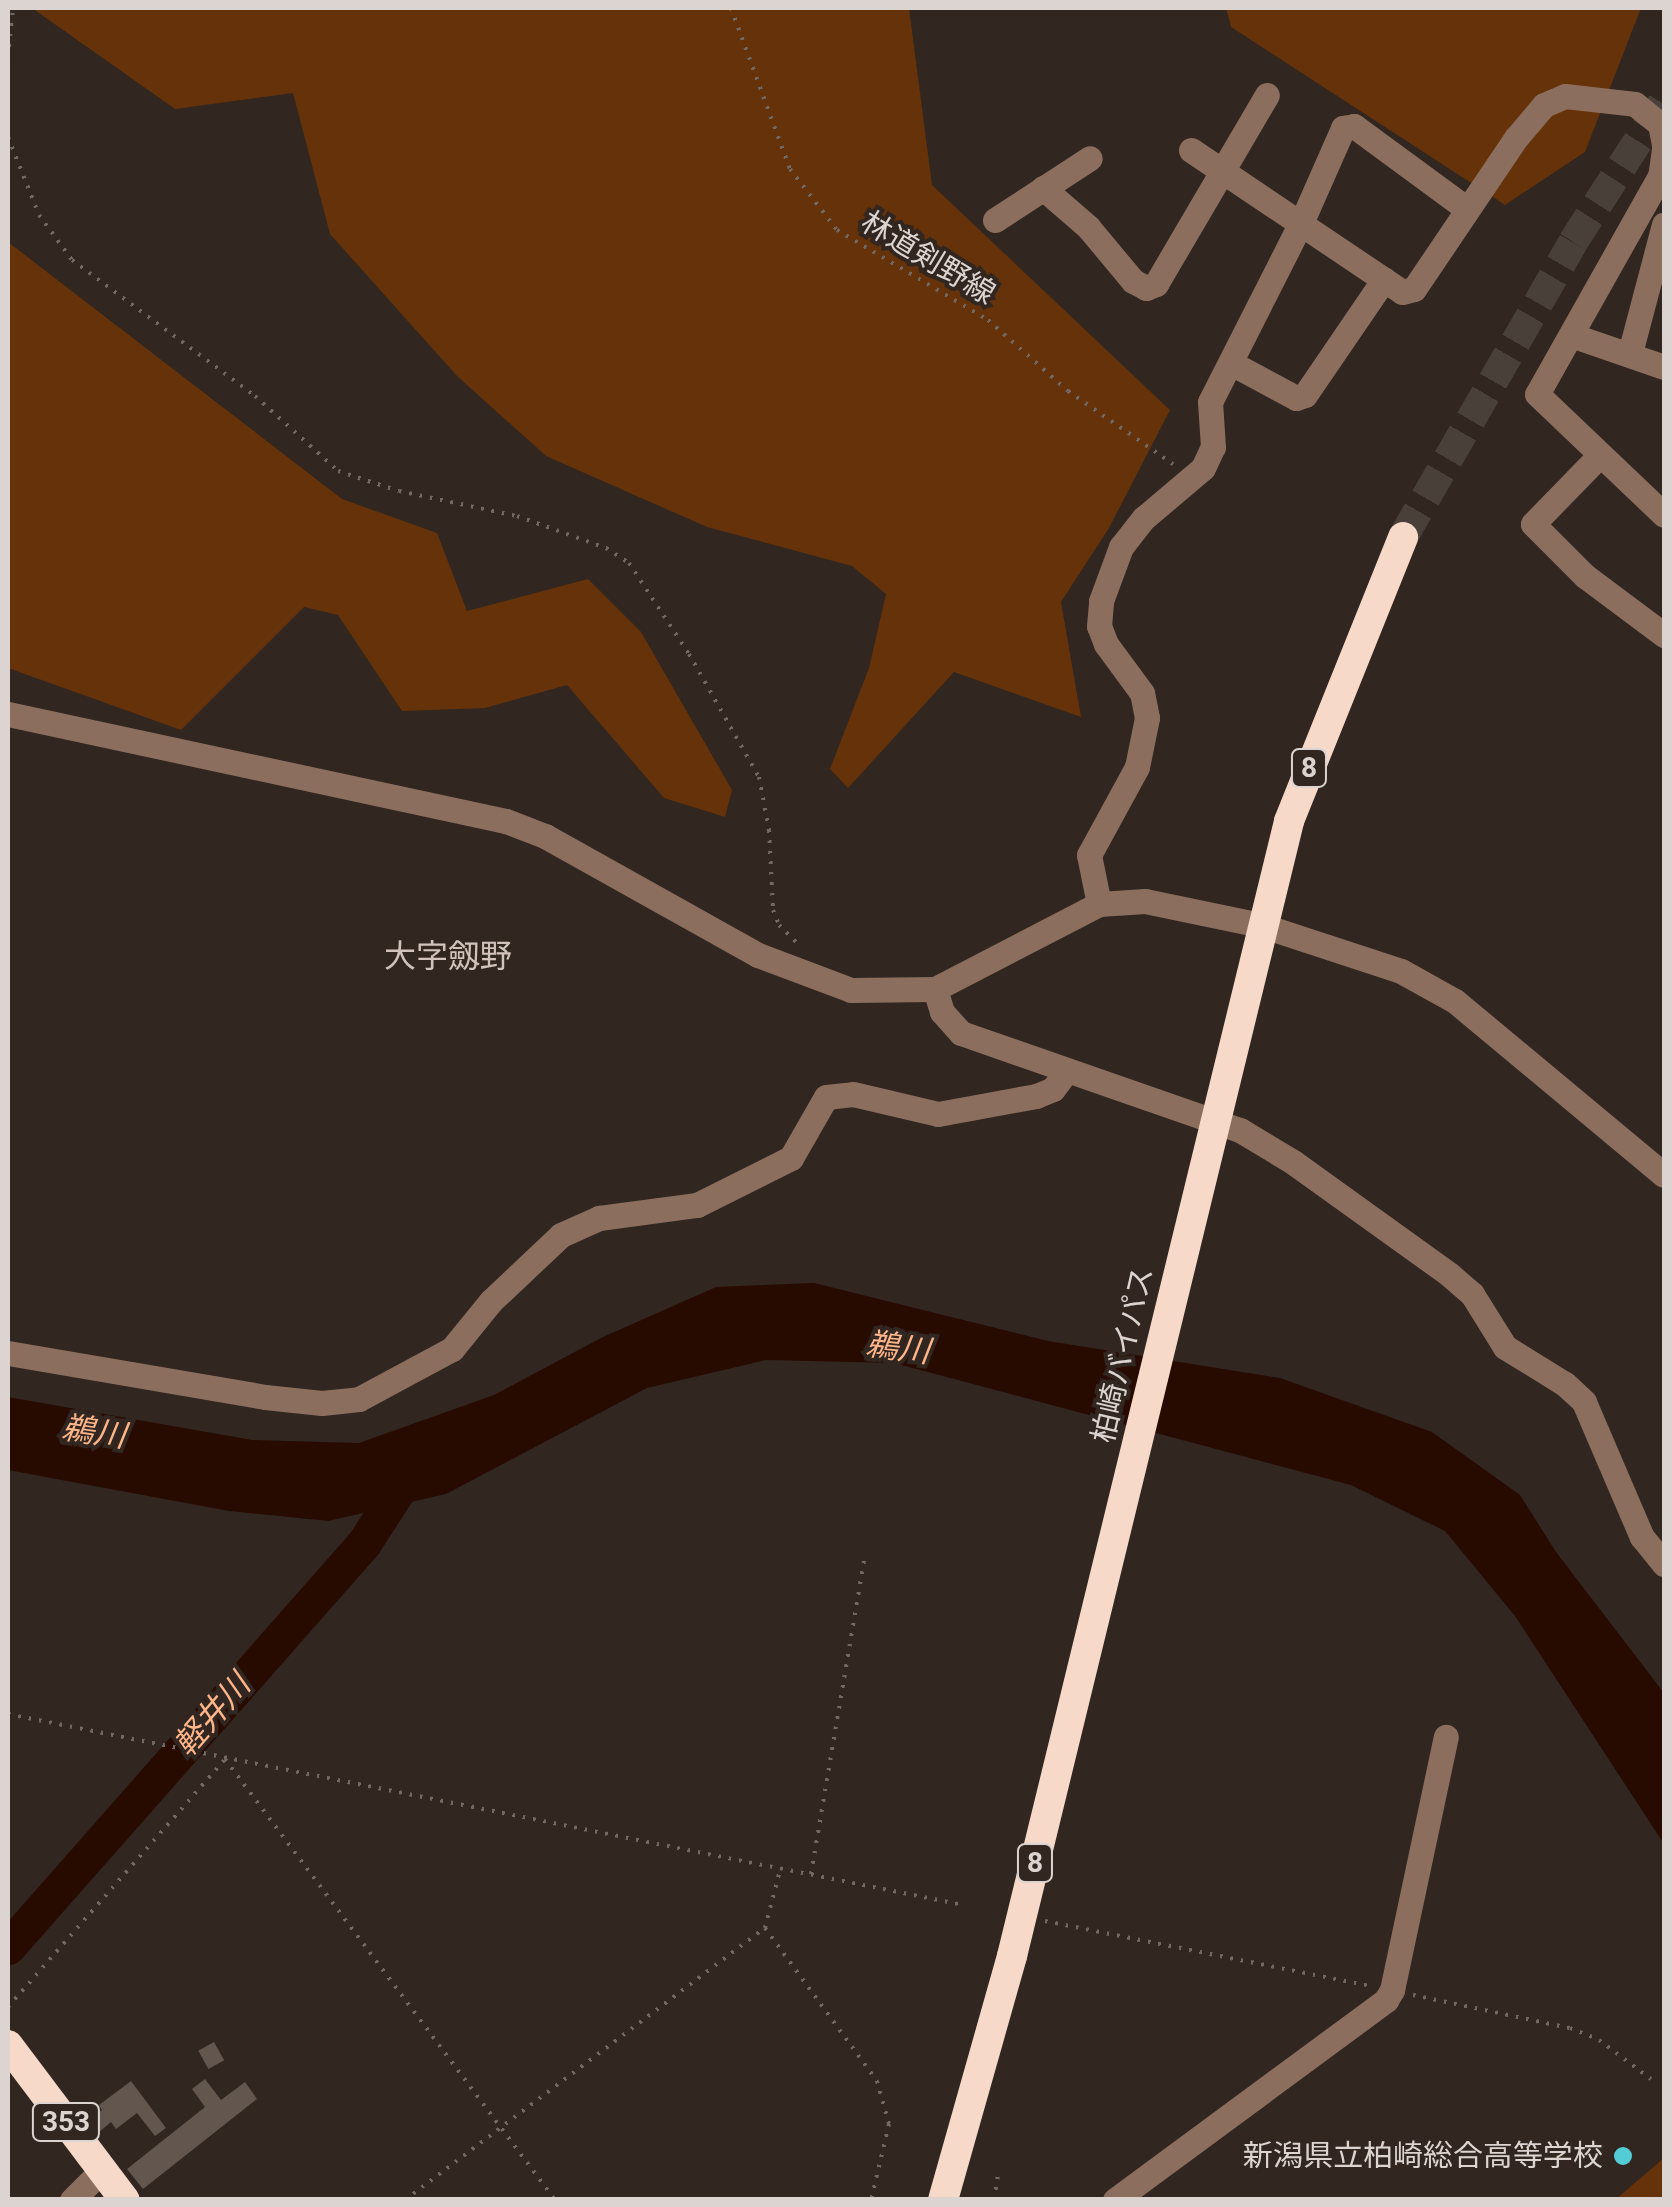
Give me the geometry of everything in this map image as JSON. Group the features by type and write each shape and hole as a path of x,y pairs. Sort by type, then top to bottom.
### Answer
{"highway":[{"name":"柏崎バイパス","path":"943,2200 1012,1956 1289,821 1403,537"},
{"name":"353","path":"8,2046 125,2200"}],"street":[{"path":"1043,188 1088,226 1133,281 1146,288 1156,284 1267,95"},
{"path":"1191,150 1302,221 1402,292 1414,290 1544,104 1565,96 1635,104 1660,124 1664,146 1660,176 1537,394 1664,515"},
{"path":"1099,904 1089,855 1137,767 1146,718 1142,693 1106,644 1099,626 1101,602 1121,547 1144,518 1203,468 1213,447 1210,402 1302,221 1343,128 1354,126 1467,209"},
{"path":"994,220 1090,158"},
{"path":"1630,353 1664,224"},
{"path":"1230,362 1296,398 1305,396 1384,279"},
{"path":"1572,335 1664,367"},
{"path":"1600,455 1533,524 1584,576 1664,636"},
{"path":"8,714 506,821 544,836 729,940 825,984 851,990 935,989 1099,904 1145,901 1261,925 1401,971 1454,1001 1663,1169"},
{"path":"935,989 942,1012 961,1032 1065,1072 1240,1130 1293,1162 1450,1275 1472,1294 1506,1347 1565,1384 1584,1402 1642,1537 1664,1564"},
{"path":"8,1353 265,1397 322,1403 359,1399 452,1349 490,1301 561,1235 599,1218 697,1205 791,1158 826,1098 852,1094 938,1114 1036,1096 1053,1089 1065,1072"},
{"path":"1115,2200 1386,2000 1392,1990 1446,1737"},
{"path":"72,2200 102,2170"}],"path":[{"path":"8,56 14,8"},
{"name":"林道剣野線","path":"731,8 790,169 838,230 988,320 1068,391 1128,429 1170,461 1188,481"},
{"path":"8,136 39,216 72,260 255,396 338,471 398,491 517,516 606,548 629,563 689,654 759,777 769,830 773,910 786,934 811,953"},
{"path":"810,1874 865,1556"},
{"path":"8,1714 958,1904"},
{"path":"8,2007 222,1759"},
{"path":"222,1759 555,2200"},
{"path":"405,2200 765,1928 780,1870"},
{"path":"1040,1920 1570,2028 1599,2040 1651,2079"},
{"path":"765,1928 878,2081 889,2124 871,2200"},
{"path":"994,2200 999,2169"}],"shaded area":[{"path":"32,8 909,8 932,185 1170,410 1109,528 1061,602 1081,717 954,672 848,788 830,769 869,668 886,594 852,566 707,527 546,456 457,376 330,234 293,93 175,109"},
{"path":"1226,8 1641,8 1585,152 1505,205 1231,27"},
{"path":"8,242 342,499 437,533 467,611 588,579 641,632 732,790 725,817 664,798 567,685 485,708 402,711 338,615 304,607 181,730 8,668"},
{"path":"1664,2158 1664,2199 1616,2199"}],"water":[{"name":"鵜川","path":"814,1283 1048,1341 1280,1378 1432,1432 1520,1495 1556,1552 1664,1693 1664,1844 1515,1616 1445,1531 1351,1485 894,1363 766,1360 647,1388 446,1494 328,1521 229,1511 8,1470 8,1397 252,1440 359,1443 494,1395 603,1337 716,1287"}],"building":[{"path":"214,2042 224,2060 208,2069 198,2051"},
{"path":"205,2079 221,2100 245,2082 257,2099 143,2189 127,2169 205,2107 192,2089"},
{"path":"131,2081 166,2128 155,2136 137,2113 116,2129 111,2122 98,2133 88,2121 102,2110 99,2105"}],"waterway":[{"name":"軽井川","path":"8,1947 364,1543 408,1475"}],"tunnel":[{"path":"1403,537 1573,242 1664,101"}],"place":[{"name":"新潟県立柏崎総合高等学校","path":"1623,2156"}],"district":[{"name":"大字劔野","path":"448,956"}]}
